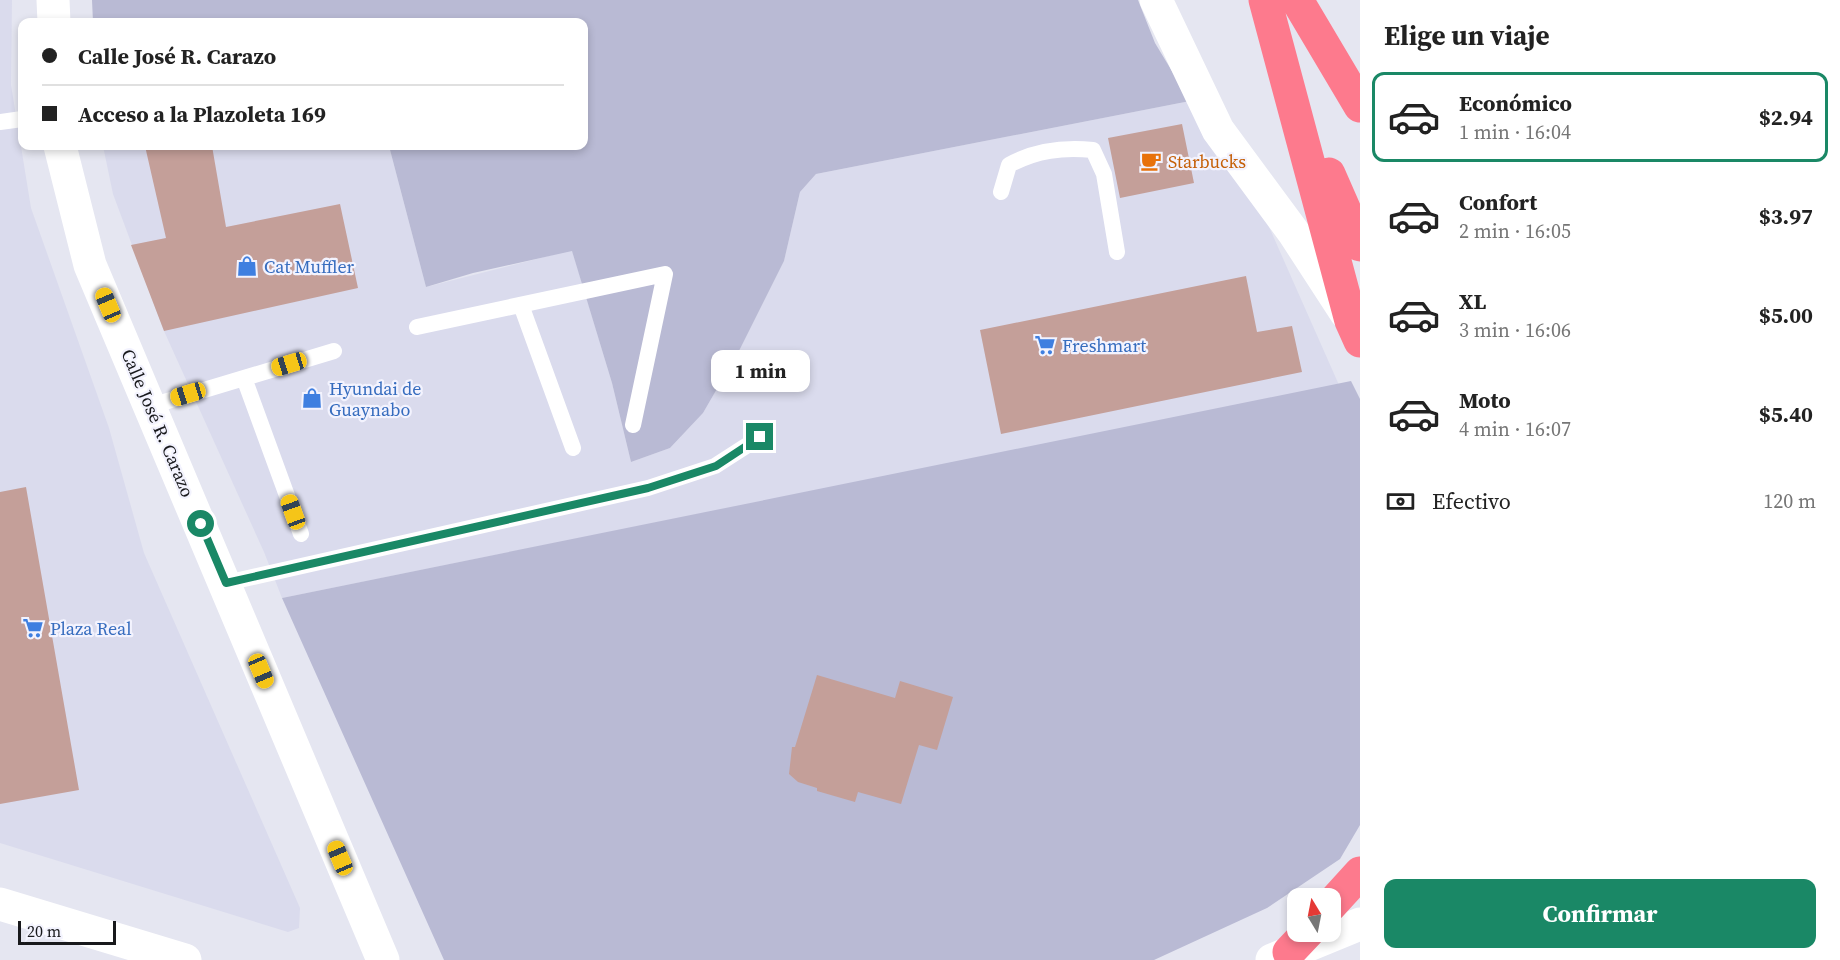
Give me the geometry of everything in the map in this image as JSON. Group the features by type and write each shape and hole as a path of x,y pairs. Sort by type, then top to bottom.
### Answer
{"highway":[{"path":"1265,0 1356,331"},
{"path":"1297,0 1360,106"},
{"path":"1285,76 1360,244"},
{"path":"1341,894 1360,873"}],"street":[{"path":"53,0 54,18"},
{"path":"1156,0 1218,130 1294,233 1356,331"},
{"name":"Calle José R. Carazo","path":"61,150 90,265 383,960"},
{"path":"0,904 184,960"},
{"path":"1290,948 1360,924"}],"lane":[{"path":"0,123 18,120"},
{"path":"1001,192 1009,165 1029,153 1070,148 1094,150 1104,174 1117,252"},
{"path":"417,327 665,274 633,425"},
{"path":"521,305 573,448"},
{"path":"151,406 334,351"},
{"path":"244,378 301,534"},
{"path":"226,583 648,488 716,466 760,437"}],"shaded area":[{"path":"0,0 12,0 11,85 18,128 18,150 22,150 31,208 109,428 144,553 300,908 299,928 288,932 0,843"},
{"path":"92,0 1138,0 1155,43 1190,101 816,174 800,192 784,261 740,349 703,413 670,448 631,462 612,383 572,251 473,273 426,287 390,150 588,150 588,18 93,18"},
{"path":"1190,101 1262,211 1339,385 282,598 264,552 164,331 113,194 104,150 390,150 426,287 572,250 612,383 631,462 670,448 703,413 740,349 784,261 800,192 816,174"},
{"path":"1351,381 1360,399 1360,825 1340,859 1297,888 1287,888 1287,895 1267,908 1154,960 444,960 282,598"}],"building":[{"name":"Starbucks","path":"1182,124 1194,183 1120,198 1108,138"},
{"name":"Cat Muffler","path":"146,150 213,150 226,227 340,204 358,288 164,331 131,245 166,238"},
{"path":"1246,276 1257,332 1292,326 1302,372 1001,434 980,330"},
{"name":"Plaza Real","path":"26,487 79,790 0,804 0,492"},
{"path":"817,675 895,698 900,681 953,697 937,750 919,745 901,804 858,792 855,802 817,791 817,788 798,782 789,774 792,747 795,747"}],"place":[{"name":"Starbucks","path":"1151,161"},
{"name":"Cat Muffler","path":"247,266"},
{"name":"Freshmart","path":"1045,345"},
{"name":"Hyundai de Guaynabo","path":"312,398"},
{"name":"Plaza Real","path":"33,628"}],"route":[{"path":"201,524 226,583 648,488 716,466 760,437"}]}
